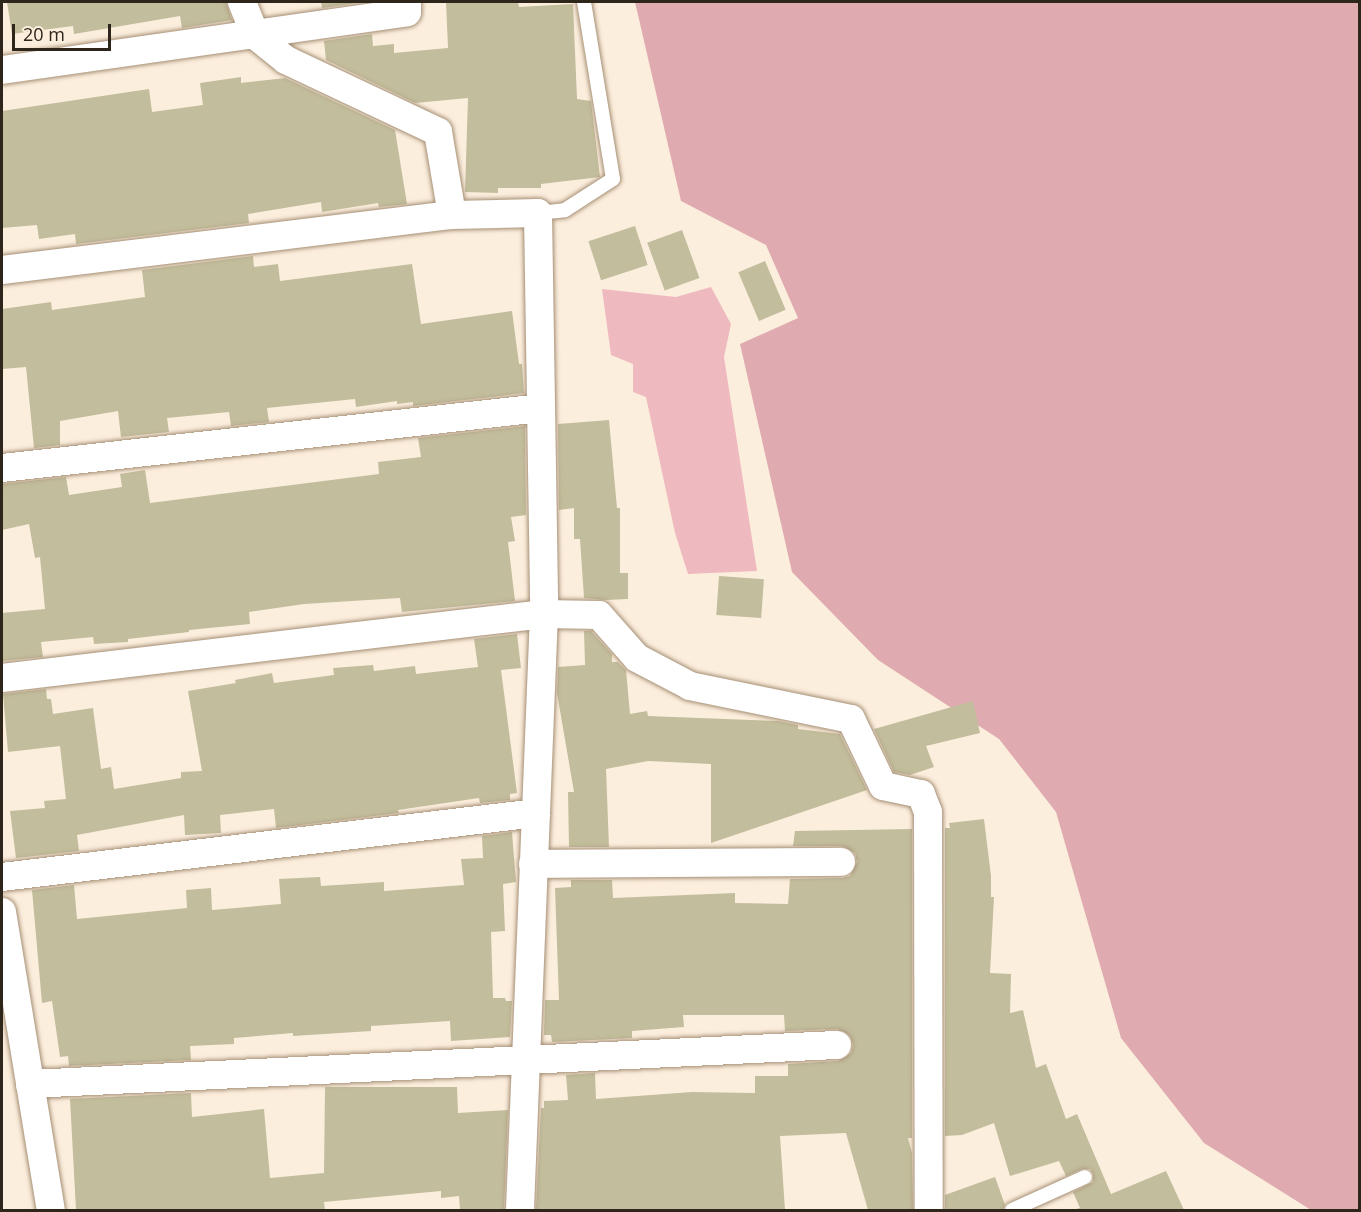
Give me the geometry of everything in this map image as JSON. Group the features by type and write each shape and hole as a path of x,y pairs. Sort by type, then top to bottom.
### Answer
{"street":[{"path":"242,2 255,35 286,60 438,132 452,216"},
{"path":"2,70 407,12 406,2"},
{"path":"2,270 452,216 538,213 544,614 520,1210"},
{"path":"2,468 541,408"},
{"path":"2,678 544,614 599,615 637,658 690,686 851,719 883,786 921,794 928,812 929,1210"},
{"path":"2,877 536,813"},
{"path":"533,864 840,862"},
{"path":"2,912 51,1210"},
{"path":"30,1084 526,1058 837,1045"}],"lane":[{"path":"538,213 564,210 613,179 584,2"},
{"path":"1012,1210 1085,1177"}],"shaded area":[{"path":"635,2 1359,2 1359,1210 1311,1210 1204,1143 1121,1038 1056,812 999,739 878,660 792,572 740,344 798,318 766,245 681,201"},
{"path":"711,287 731,324 724,357 757,571 688,574 675,533 646,397 633,392 633,364 611,355 602,289 676,297"}],"building":[{"path":"7,2 226,2 232,20 182,28 180,16 74,34 73,26 12,34"},
{"path":"321,2 364,2 322,8"},
{"path":"446,2 518,2 519,7 573,4 577,99 591,101 600,177 541,184 541,188 498,188 498,193 465,192 468,98 415,103 326,60 324,41 372,34 373,46 394,44 394,53 448,48"},
{"path":"241,77 241,83 285,78 395,130 407,204 379,207 378,203 322,212 321,202 248,214 249,223 76,244 75,234 39,239 37,225 2,228 2,111 149,89 152,112 203,105 200,83"},
{"path":"635,226 648,265 601,280 588,241"},
{"path":"682,230 699,278 665,291 647,243"},
{"path":"253,256 254,267 278,264 280,281 412,264 421,324 512,311 519,364 522,364 524,393 413,406 413,402 397,404 397,401 356,407 355,399 267,408 269,422 231,426 229,412 167,418 169,432 121,437 118,411 60,421 60,445 34,448 26,367 2,369 2,309 51,302 52,310 145,297 142,270"},
{"path":"765,261 786,310 759,321 738,272"},
{"path":"609,420 617,508 620,508 620,573 628,573 628,599 606,600 584,598 580,539 574,539 574,508 559,510 558,424"},
{"path":"525,426 526,515 511,517 515,541 508,542 515,601 402,612 400,598 304,604 249,612 250,624 128,639 128,642 94,644 93,637 41,642 43,657 2,661 2,613 45,609 40,557 35,558 29,524 2,530 2,484 66,477 69,495 122,487 120,474 145,470 150,503 379,474 378,462 421,457 418,438"},
{"path":"719,576 764,579 761,618 716,615"},
{"path":"584,631 591,631 612,654 612,662 618,662 626,670 630,714 647,711 648,716 778,721 798,725 798,729 840,734 867,790 711,843 711,764 648,761 611,768 606,769 609,847 569,847 568,792 574,792 557,693 558,667 585,665"},
{"path":"517,634 521,668 501,670 517,793 510,794 510,800 480,803 479,798 398,810 399,813 276,828 274,809 220,815 221,833 185,835 184,815 77,835 79,851 16,858 10,811 45,808 44,801 66,799 60,746 8,752 3,694 46,689 47,699 51,699 53,714 93,708 101,769 111,767 114,789 181,778 181,772 202,771 188,691 236,683 235,680 272,673 274,683 334,675 333,668 373,665 374,671 415,666 416,674 478,667 474,639"},
{"path":"973,701 980,733 926,746 934,767 910,775 894,772 874,729"},
{"path":"984,819 991,876 991,897 994,897 990,973 1011,974 1010,1013 1023,1010 1036,1068 1046,1064 1066,1119 1077,1114 1111,1194 1166,1171 1184,1210 1073,1210 1080,1208 1073,1192 1093,1182 1090,1169 1082,1169 1066,1176 1059,1161 1010,1176 994,1123 962,1135 945,1136 945,828 950,828 949,823"},
{"path":"912,829 912,1138 908,1138 912,1153 913,1210 868,1210 846,1133 780,1136 785,1210 536,1210 541,1108 544,1108 544,1101 568,1100 566,1075 595,1073 596,1099 692,1092 755,1093 755,1076 788,1076 788,1064 838,1061 851,1053 853,1045 850,1036 837,1029 785,1031 784,1015 683,1015 684,1027 632,1031 632,1038 552,1042 551,1035 544,1035 545,1000 559,1000 555,888 571,887 571,880 612,880 613,898 735,893 735,903 788,904 790,879 850,876 857,862 855,853 841,846 793,846 795,831"},
{"path":"512,832 516,882 503,884 505,931 491,932 493,998 505,998 506,1001 512,1001 510,1037 451,1041 450,1021 371,1026 371,1031 293,1036 293,1033 234,1038 234,1044 190,1046 191,1060 69,1066 68,1056 60,1057 52,1001 42,1003 32,890 74,885 77,919 187,908 186,890 211,888 212,910 281,904 279,879 320,877 321,886 384,882 384,891 464,885 461,859 483,858 482,836"},
{"path":"325,1087 457,1087 458,1113 508,1110 504,1210 460,1210 459,1196 441,1198 441,1191 324,1202 325,1210 76,1210 70,1099 191,1093 192,1117 264,1109 270,1178 324,1173"},
{"path":"995,1177 1005,1205 1003,1210 945,1210 945,1195"}]}
